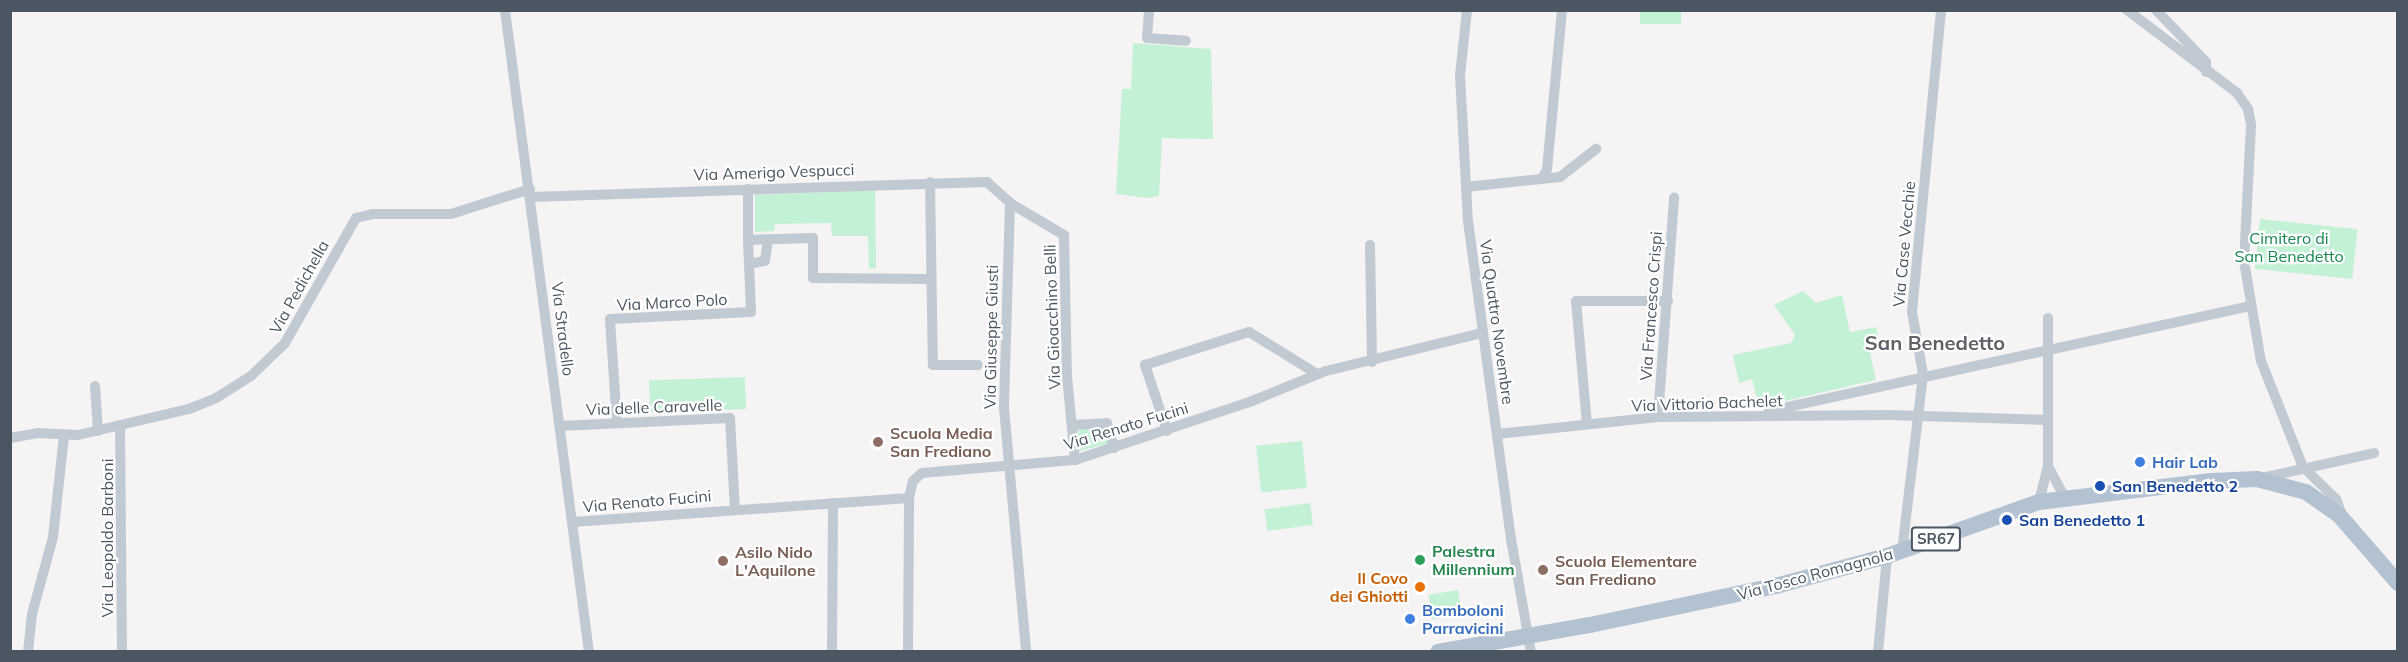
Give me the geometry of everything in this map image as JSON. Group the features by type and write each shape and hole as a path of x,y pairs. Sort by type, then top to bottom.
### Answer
{"main road":[{"name":"Via Tosco Romagnola","path":"1438,651 1530,644 1732,596 1895,553 2039,502 2156,486 2257,479 2306,492 2344,521 2397,583"}],"street":[{"name":"Via Stradello","path":"505,10 531,193 589,651"},
{"path":"1149,10 1146,38 1186,41"},
{"name":"Via Quattro Novembre","path":"1467,10 1460,75 1466,188 1482,333 1523,623 1530,644"},
{"path":"1542,179 1547,169 1562,10"},
{"name":"Via Case Vecchie","path":"1878,651 1923,374 1912,312 1941,10"},
{"path":"2127,10 2240,97 2251,119 2244,231 2250,306 2261,361 2303,467 2336,499 2344,521"},
{"path":"2156,10 2206,62 2206,72"},
{"path":"1466,188 1565,175 1596,148"},
{"name":"Via Amerigo Vespucci","path":"531,193 748,189 982,180 1010,203"},
{"path":"930,182 933,364 978,365"},
{"path":"748,189 749,264 765,261 768,239"},
{"name":"Via Pedichella","path":"10,438 38,433 64,436 98,431 205,403 262,367 291,335 356,218 374,214 451,214 531,193"},
{"name":"Via Francesco Crispi","path":"1658,417 1674,198"},
{"name":"Via Gioacchino Belli","path":"1010,203 1064,235 1075,460"},
{"name":"Via Giuseppe Giusti","path":"1010,203 1004,408 1026,651"},
{"path":"748,240 813,238 813,278 931,279"},
{"path":"1370,244 1372,363"},
{"name":"Via Marco Polo","path":"617,423 610,319 751,312 749,264"},
{"path":"1587,424 1576,301 1668,301"},
{"path":"1757,416 1923,374 2250,306"},
{"path":"2039,502 2048,466 2048,318"},
{"path":"1167,431 1145,365 1249,332 1317,374"},
{"name":"Via Renato Fucini","path":"573,522 909,498 913,481 919,474 1075,460 1290,388 1317,374 1372,363 1482,333"},
{"path":"95,386 98,431"},
{"name":"Via Vittorio Bachelet","path":"1497,434 1658,417 1917,416 2048,420"},
{"name":"Via delle Caravelle","path":"560,426 730,418 735,509"},
{"path":"1072,425 1107,423 1114,448"},
{"name":"Via Leopoldo Barboni","path":"120,425 122,651"},
{"path":"28,651 32,615 53,537 64,436"},
{"path":"2257,479 2374,453"},
{"path":"2048,466 2065,498"},
{"path":"908,651 909,498"},
{"path":"832,651 833,502"}],"green space":[{"path":"1640,11 1681,11 1681,24 1640,24"},
{"path":"1133,43 1211,49 1213,139 1162,138 1159,196 1148,198 1116,194 1122,89 1131,89"},
{"path":"875,190 876,268 869,269 868,236 832,236 831,223 775,224 774,231 755,232 755,195"},
{"name":"Cimitero di San Benedetto","path":"2260,219 2357,229 2352,279 2255,269"},
{"path":"1803,291 1816,303 1842,295 1850,332 1876,327 1881,349 1870,353 1876,380 1759,407 1752,379 1739,383 1733,355 1791,343 1795,335 1774,305"},
{"path":"745,377 746,409 650,412 649,380"},
{"path":"1105,426 1110,443 1079,451 1078,428"},
{"path":"1302,441 1307,488 1261,493 1256,446"},
{"path":"1310,503 1313,525 1268,531 1264,509"},
{"path":"1458,590 1462,615 1432,619 1428,595"}],"place":[{"name":"Scuola Media San Frediano","path":"878,442"},
{"name":"Hair Lab","path":"2140,462"},
{"name":"San Benedetto 2","path":"2100,486"},
{"name":"San Benedetto 1","path":"2007,520"},
{"name":"Palestra Millennium","path":"1420,560"},
{"name":"Asilo Nido L'Aquilone","path":"723,561"},
{"name":"Scuola Elementare San Frediano","path":"1543,570"},
{"name":"Il Covo dei Ghiotti","path":"1420,587"},
{"name":"Bomboloni Parravicini","path":"1410,619"}],"district":[{"name":"San Benedetto","path":"1935,342"}]}
